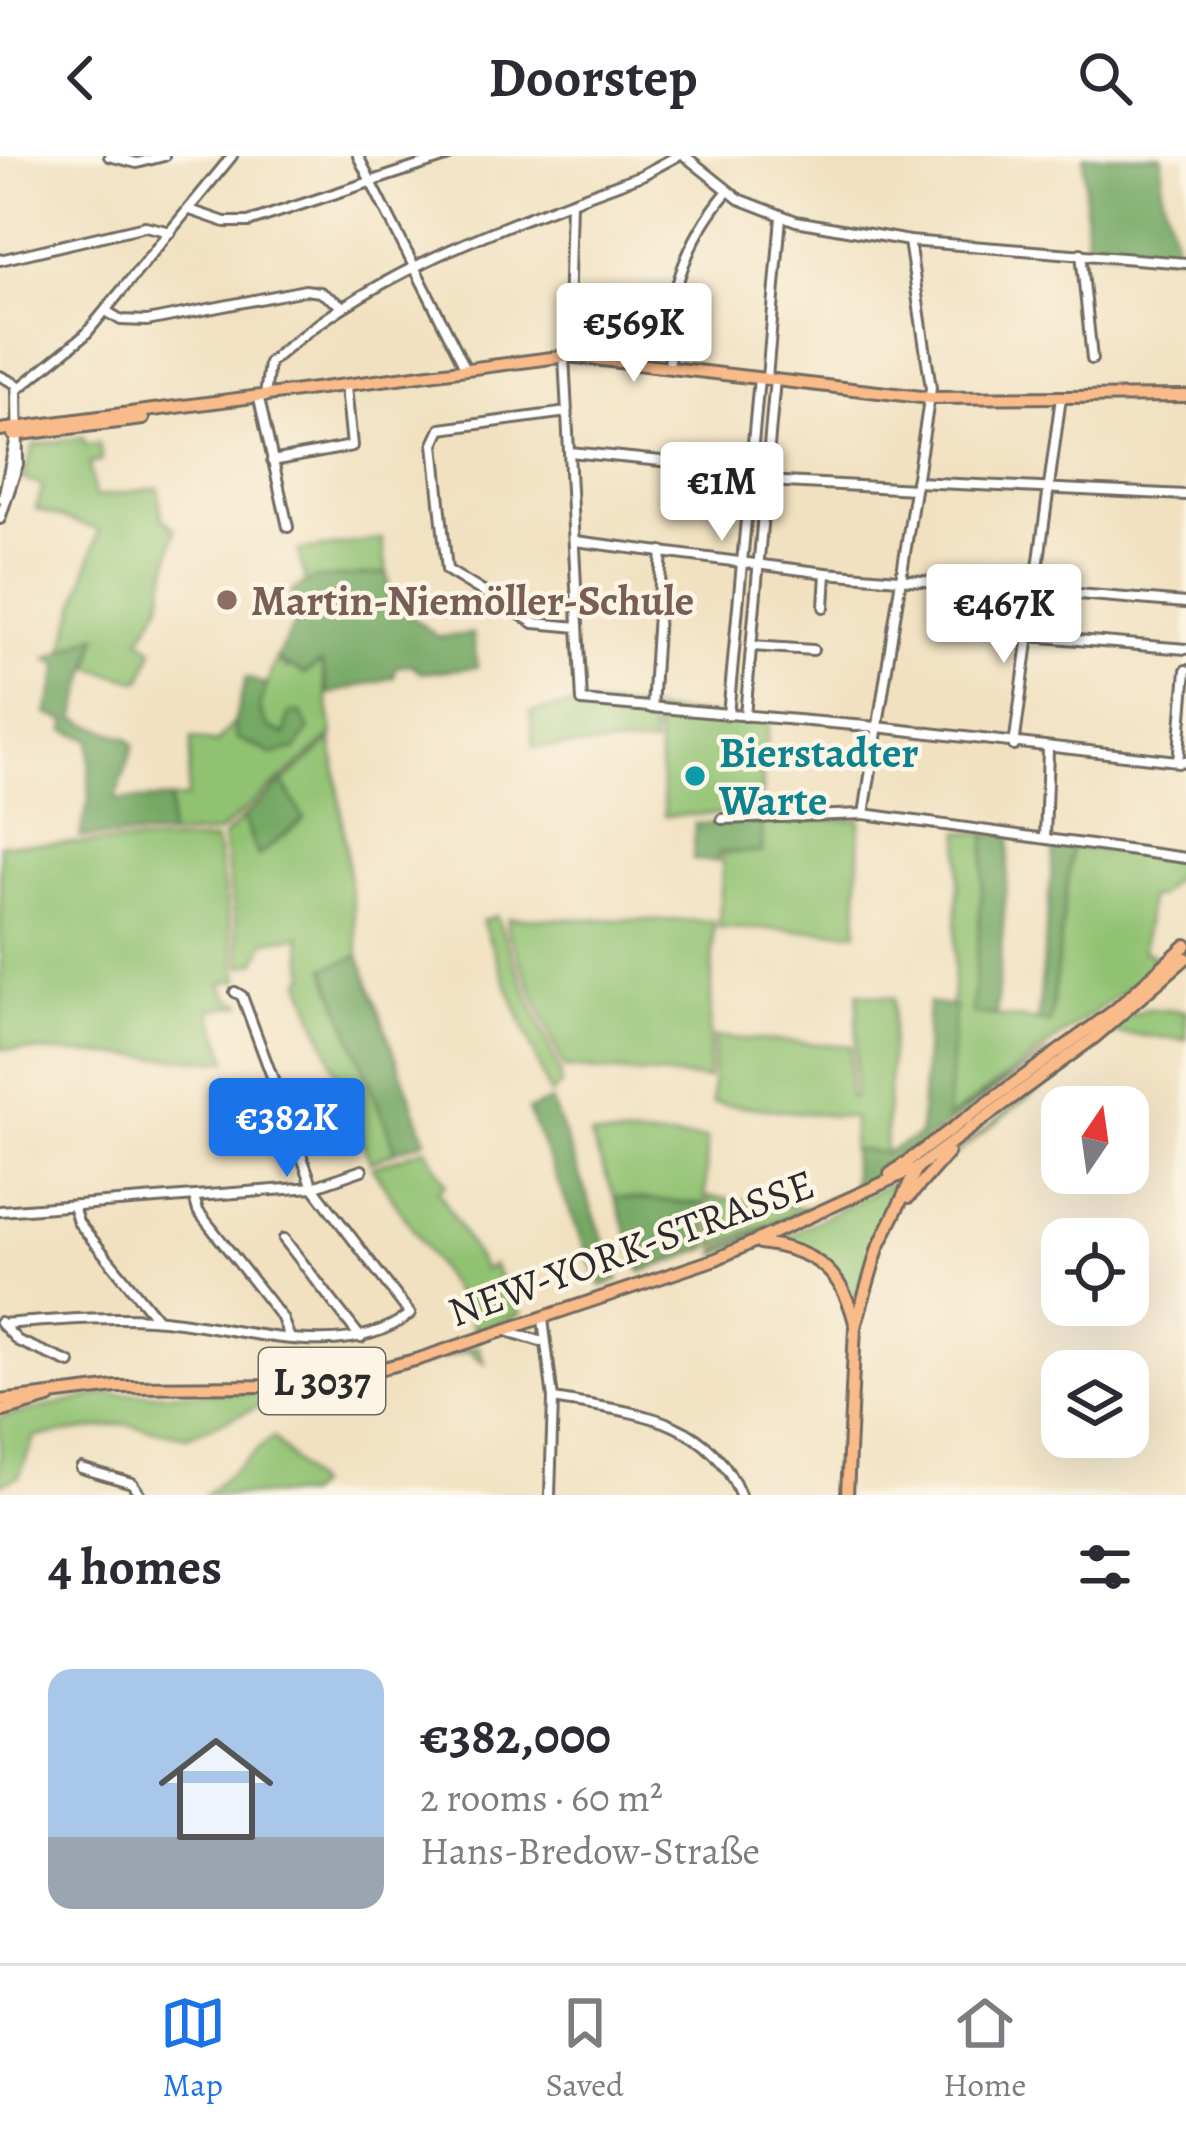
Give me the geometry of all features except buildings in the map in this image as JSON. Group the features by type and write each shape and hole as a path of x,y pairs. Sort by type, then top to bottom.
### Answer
{"main road":[{"path":"0,433 566,356 930,398 1186,396"},
{"path":"847,1495 855,1327 867,1279 918,1167 933,1146 1115,1010 1186,945"},
{"name":"NEW-YORK-STRASSE","path":"0,1401 93,1389 319,1382 394,1366 502,1332 759,1243 918,1167 1130,1010 1186,958"},
{"path":"893,1219 934,1166 973,1129"},
{"name":"L 3037","path":"837,1208 933,1146"},
{"path":"759,1243 800,1250 830,1268 848,1297 855,1327"},
{"name":"NEW-YORK-STRASSE","path":"0,1412 93,1389"}],"street":[{"path":"109,156 137,163 164,156"},
{"path":"0,514 16,431 14,398 20,386 67,354 232,156"},
{"path":"358,156 467,370"},
{"path":"190,210 240,224 448,156"},
{"path":"288,527 262,399 269,363 340,305 417,265 681,156 727,192 782,218 909,241 1186,263"},
{"path":"670,366 669,320 680,271 695,236 727,192"},
{"path":"572,202 567,412 582,701 877,727 1182,763 1186,670"},
{"path":"728,715 782,218"},
{"path":"0,260 146,226 171,232"},
{"path":"864,814 932,377 909,241"},
{"path":"1082,253 1092,359"},
{"path":"106,311 121,320 147,321 304,290 320,292 340,305"},
{"path":"0,376 20,386"},
{"path":"745,716 766,481 767,378"},
{"path":"272,461 352,446 346,387"},
{"path":"1014,746 1061,397"},
{"path":"567,412 441,429 434,444 448,571 534,623 578,627"},
{"path":"570,452 752,470"},
{"path":"766,481 1186,494"},
{"path":"574,542 826,573 1186,603"},
{"path":"652,708 662,551"},
{"path":"824,608 826,573"},
{"path":"1030,636 1186,649"},
{"path":"752,646 813,650"},
{"path":"1046,838 1048,750"},
{"path":"722,819 864,814 1186,858"},
{"path":"1,1323 157,1319 289,1336 361,1338 387,1330 410,1313 313,1186 242,996 236,992"},
{"path":"0,1211 313,1186 362,1170"},
{"path":"194,1197 198,1211 282,1318 289,1336"},
{"path":"74,1206 78,1222 157,1319"},
{"path":"284,1239 361,1338"},
{"path":"542,1319 540,1341 547,1351"},
{"path":"542,1319 553,1399 550,1495"},
{"path":"1,1323 18,1342 70,1363"},
{"path":"502,1332 540,1341"},
{"path":"553,1399 678,1424 718,1455 740,1495"},
{"path":"81,1468 132,1483 140,1495"}],"green space":[{"path":"1084,156 1162,156 1162,192 1178,254 1086,247"},
{"path":"83,437 85,445 99,444 102,461 89,464 95,497 158,488 162,518 175,529 160,606 140,639 153,649 137,681 91,668 98,635 63,650 99,530 36,509 43,486 23,479 34,445"},
{"path":"382,539 387,573 306,585 298,551"},
{"path":"387,573 392,602 438,637 473,634 477,667 421,673 411,664 396,667 394,677 329,694 321,663 304,674 276,659 294,625 292,591 313,579"},
{"path":"98,636 75,719 134,745 115,800 170,799 169,836 80,837 89,800 90,739 65,730 67,721 47,714 60,664 47,659"},
{"path":"276,659 286,669 321,662 333,735 217,834 169,836 170,799 187,798 192,738 216,743 234,723 237,738 272,754 286,735 268,727 258,708"},
{"path":"246,678 267,685 259,708 268,727 285,735 289,713 301,713 309,730 296,749 272,754 237,738 234,723"},
{"path":"582,704 650,710 653,745 534,747 530,712"},
{"path":"655,711 769,721 759,812 665,816"},
{"path":"332,740 359,956 325,969 396,1151 370,1162 301,981 306,975 300,936 266,941 257,962 242,966 223,837 243,818 258,856 304,819 283,782"},
{"path":"283,782 304,819 258,856 243,818"},
{"path":"860,819 857,932 719,928 723,853 762,852 762,822"},
{"path":"762,822 762,852 719,853 718,861 693,860 695,824"},
{"path":"961,831 986,834 973,1014 1050,1022 1072,846 1186,861 1186,877 1180,872 1157,897 1149,897 1143,951 1154,955 1152,970 946,1120"},
{"path":"986,834 1010,837 996,1015 972,1014"},
{"path":"216,841 239,980 221,983 232,1000 244,1004 211,1010 228,1061 1,1049 0,844"},
{"path":"1054,844 1072,846 1050,1023 1038,1021"},
{"path":"496,916 561,1076 561,1085 550,1095 482,921"},
{"path":"508,918 714,921 708,1079 564,1068 507,929"},
{"path":"359,956 426,1140 396,1151 325,968"},
{"path":"858,993 894,998 885,1153 852,1149 853,1118 712,1103 714,1037 851,1046 849,1097 854,1098"},
{"path":"928,1003 955,1007 947,1119 1049,1052 858,1189 717,1255 717,1250 854,1187 852,1149 885,1153 920,1135"},
{"path":"1147,1009 1186,1011 1186,1040 1113,1033 938,1167 1125,1017"},
{"path":"551,1101 619,1280 601,1286 528,1110"},
{"path":"590,1136 707,1139 705,1204 615,1197"},
{"path":"426,1148 446,1184 438,1190 484,1270 493,1265 521,1314 474,1331 471,1318 372,1167"},
{"path":"910,1174 874,1245 856,1301 826,1262 779,1240"},
{"path":"615,1197 705,1204 709,1248 641,1272"},
{"path":"709,1197 807,1208 714,1246"},
{"path":"478,1346 485,1363 468,1350 341,1390 285,1395 187,1437 125,1424 35,1437 19,1476 0,1485 0,1417 104,1394 277,1392 350,1383"},
{"path":"273,1437 315,1486 305,1495 205,1495"}],"place":[{"name":"Martin-Niemöller-Schule","path":"227,600"},
{"name":"Bierstadter Warte","path":"695,776"}]}
